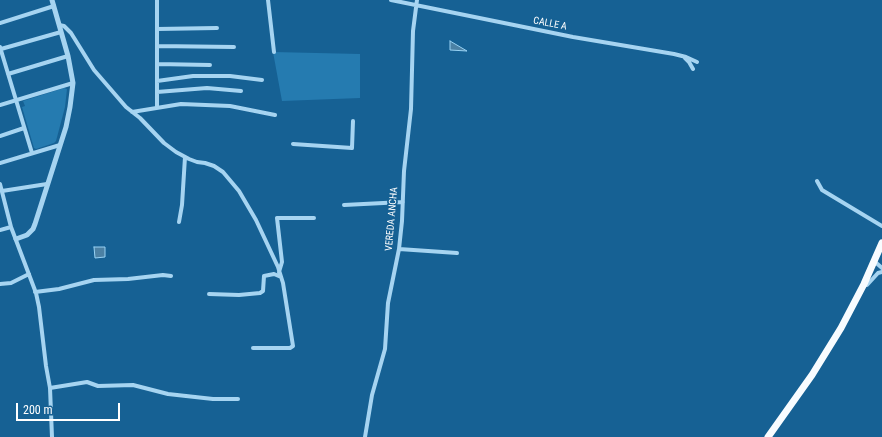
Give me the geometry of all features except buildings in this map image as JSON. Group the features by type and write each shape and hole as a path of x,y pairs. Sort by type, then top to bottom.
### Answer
{"highway":[{"path":"768,437 822,359 847,318 882,243"}],"street":[{"path":"16,239 27,235 33,228 60,145 70,107 72,83 68,56 52,0"},
{"path":"157,0 157,108"},
{"path":"268,0 274,52"},
{"name":"CALLE A","path":"391,0 577,38 681,56 697,62"},
{"name":"VEREDA ANCHA","path":"365,437 372,395 384,350 388,303 399,249 404,171 411,109 413,31 417,0"},
{"path":"0,23 54,6"},
{"path":"59,26 64,26 71,33 94,70 126,107 164,143 185,157 197,162 214,166 223,172 239,191 256,220 281,277 286,295 293,346 290,348 253,348"},
{"path":"157,29 217,28"},
{"path":"32,153 8,74 2,61 0,48 61,32"},
{"path":"157,46 234,46"},
{"path":"8,74 68,56"},
{"path":"681,56 690,62 693,69"},
{"path":"157,64 210,65"},
{"path":"157,81 193,76 230,76 262,80"},
{"path":"0,105 72,83"},
{"path":"157,92 207,88 241,92"},
{"path":"132,112 181,104 230,106 275,115"},
{"path":"293,144 352,148 353,121"},
{"path":"0,136 24,128"},
{"path":"0,163 60,145"},
{"path":"179,222 182,205 185,157"},
{"path":"817,181 822,190 882,226"},
{"path":"0,184 11,227 35,292 41,318 50,388 52,437"},
{"path":"2,191 47,184"},
{"path":"344,205 403,202"},
{"path":"279,272 282,262 277,218 314,218"},
{"path":"0,230 11,227"},
{"path":"399,249 457,253"},
{"path":"874,261 882,268"},
{"path":"847,318 868,283 878,273 882,272"},
{"path":"0,284 11,283 29,274"},
{"path":"210,294 260,294 263,290 264,276 274,274 281,277"},
{"path":"35,292 59,289 94,280 163,275 171,276"},
{"path":"50,388 88,382 98,386 133,385 168,394 213,399 238,399"}],"shaded area":[{"path":"450,41 467,51 450,50"},
{"path":"273,52 360,54 360,98 282,101"},
{"path":"64,88 67,89 65,107 56,141 36,149 34,148 22,107 25,106 23,101"},
{"path":"94,247 105,247 105,257 95,258"}]}
